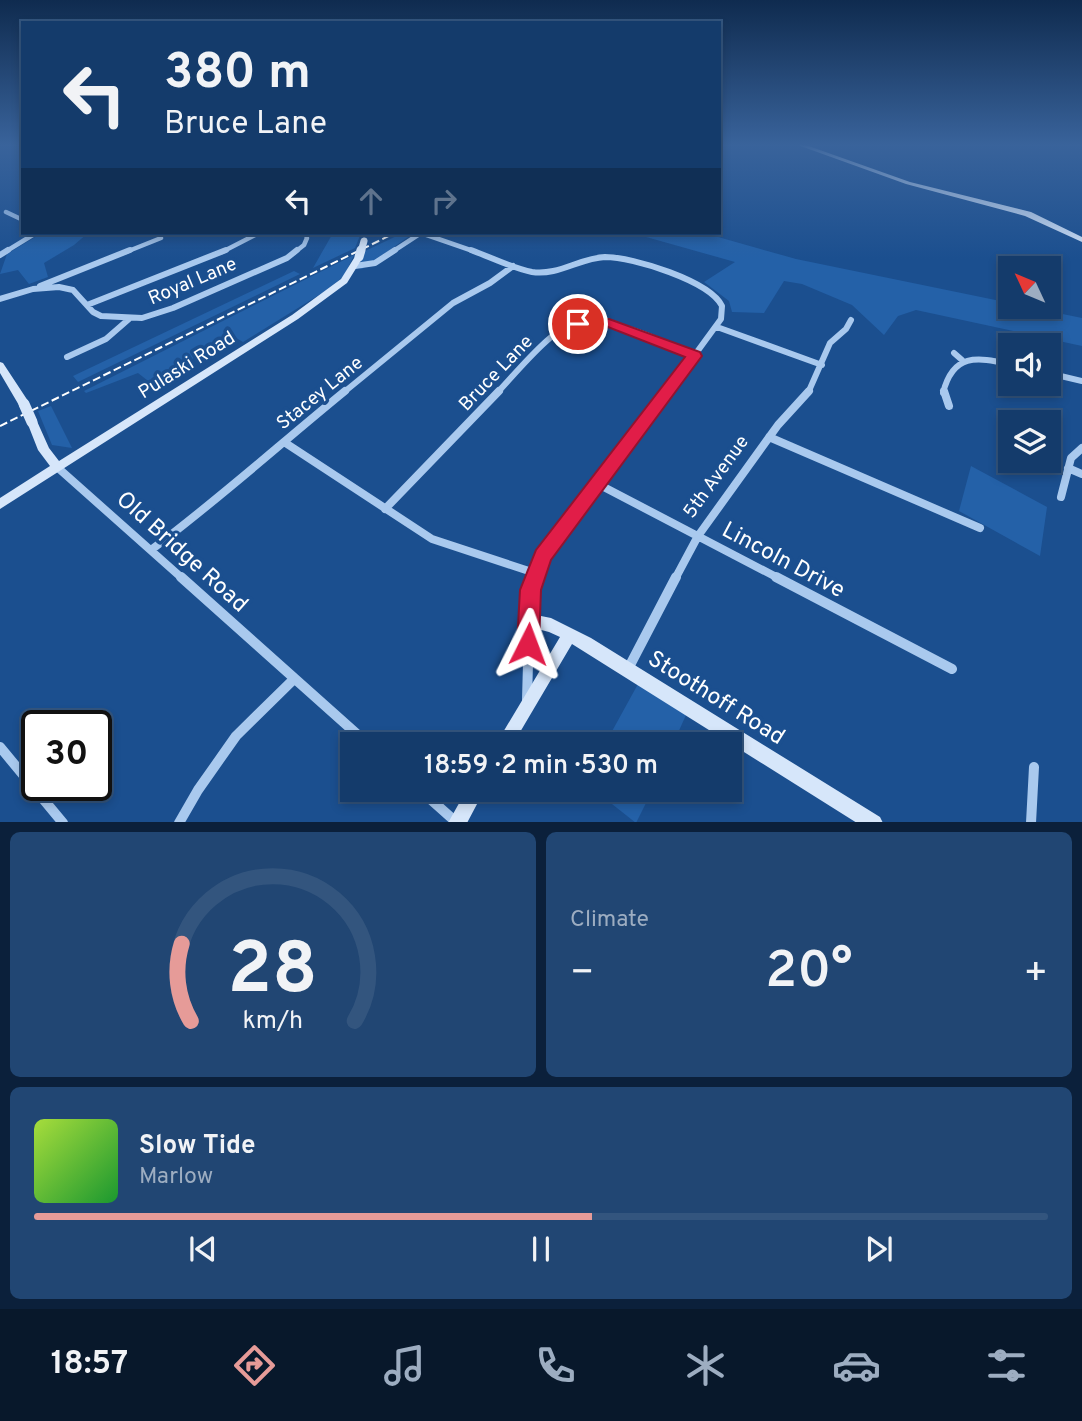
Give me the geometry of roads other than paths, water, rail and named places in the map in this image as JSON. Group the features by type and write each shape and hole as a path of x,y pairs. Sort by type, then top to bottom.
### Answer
{"main road":[{"path":"906,182 1028,214 1082,240"},
{"name":"Pulaski Road","path":"0,504 295,317 344,281 357,261 365,237"},
{"name":"Old Bridge Road","path":"0,365 24,404 44,450 57,467"},
{"name":"Stoothoff Road","path":"531,621 551,625 570,634 874,822"},
{"path":"512,732 570,634"},
{"path":"457,822 469,802"}],"street":[{"path":"6,212 21,219"},
{"path":"0,255 33,235"},
{"path":"87,305 175,272 255,235"},
{"name":"Royal Lane","path":"0,299 33,289 59,287 72,290 101,316 129,319 173,308 288,258 304,245 306,235"},
{"path":"357,261 375,263 418,235"},
{"path":"427,235 533,272 550,272 586,260 607,257 639,263 706,288 722,304 724,312 717,327 542,556 530,590 526,708"},
{"path":"33,289 161,238"},
{"name":"Stacey Lane","path":"151,550 206,509 453,303 490,283 513,266"},
{"path":"67,357 106,339 129,319"},
{"name":"5th Avenue","path":"628,669 698,536 769,437 808,394 830,343 846,329 851,320"},
{"name":"Bruce Lane","path":"385,509 551,336 568,326 589,322 609,323 695,356"},
{"path":"717,327 822,365"},
{"path":"954,353 962,360 998,362"},
{"path":"949,406 943,395 945,381 949,372 962,360"},
{"path":"1061,376 1082,381"},
{"path":"769,437 980,528"},
{"path":"284,442 432,540 535,573"},
{"path":"1061,497 1071,458 1082,448"},
{"name":"Old Bridge Road","path":"57,467 354,732"},
{"path":"1068,468 1082,474"},
{"name":"Lincoln Drive","path":"598,484 952,669"},
{"path":"179,822 236,736 294,679"},
{"path":"0,747 64,822"},
{"path":"1031,822 1034,767"},
{"path":"434,802 457,822"}],"railway":[{"path":"0,426 391,235"}]}
